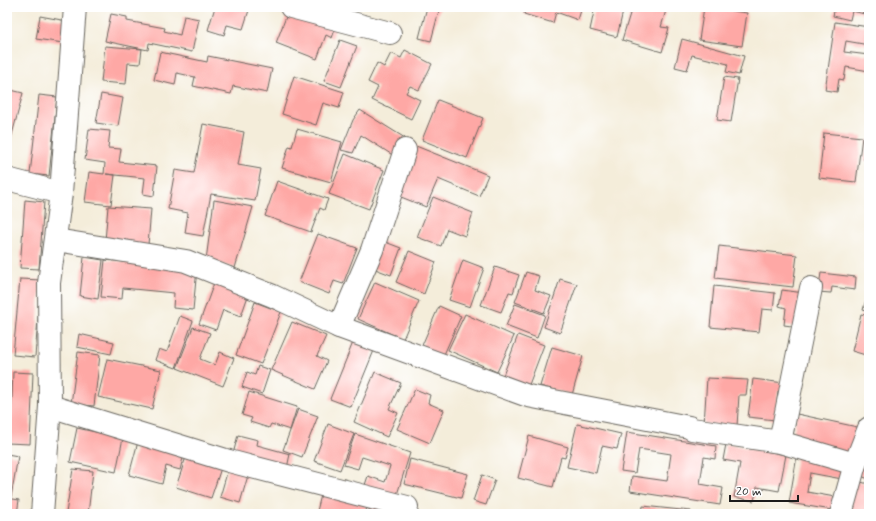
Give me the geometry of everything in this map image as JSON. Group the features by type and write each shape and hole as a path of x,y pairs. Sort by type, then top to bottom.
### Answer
{"street":[{"path":"42,514 50,406 49,283 56,240 61,193 75,7"},
{"path":"290,7 390,33"},
{"path":"340,328 372,250 405,150"},
{"path":"7,179 61,193"},
{"path":"56,240 186,261 273,296 340,328 528,396 689,427 692,429 780,442 855,464"},
{"path":"780,442 811,288"},
{"path":"50,406 229,461 407,507"},
{"path":"842,514 855,464 869,428"}],"building":[{"path":"215,7 250,7 243,29 227,25 224,35 208,30"},
{"path":"427,7 440,7 431,41 419,38"},
{"path":"526,7 582,7 578,20 556,12 553,23 524,14"},
{"path":"595,7 624,7 617,37 590,30"},
{"path":"632,7 667,7 661,27 669,28 662,52 622,40"},
{"path":"704,7 747,13 742,46 699,40"},
{"path":"835,7 869,7 869,15 852,11 850,20 833,16"},
{"path":"289,9 336,27 332,38 326,35 317,59 276,43"},
{"path":"111,14 127,17 127,21 165,28 164,31 180,35 184,16 199,19 192,52 149,43 148,50 105,41"},
{"path":"40,16 67,21 63,43 36,39"},
{"path":"835,22 869,27 869,45 846,41 844,52 869,55 869,71 846,67 844,80 839,79 837,92 825,90"},
{"path":"682,39 744,56 739,75 726,72 728,64 692,55 687,70 675,67"},
{"path":"340,40 357,46 341,87 324,81"},
{"path":"105,46 142,49 140,64 128,63 126,84 101,82"},
{"path":"405,50 432,64 419,90 410,86 406,93 420,100 411,119 372,100 378,87 368,82 377,63 384,67 391,53 401,58"},
{"path":"160,52 207,62 208,56 272,69 267,93 233,86 231,94 193,86 195,77 177,73 175,85 154,80"},
{"path":"294,76 344,92 339,108 323,103 316,125 282,114"},
{"path":"724,77 738,79 731,122 717,120"},
{"path":"7,89 23,93 8,150 7,150"},
{"path":"101,94 123,98 118,126 96,123"},
{"path":"39,95 57,97 49,176 30,174"},
{"path":"438,100 483,118 467,158 422,140"},
{"path":"360,110 405,138 394,156 361,135 353,153 341,150 353,120"},
{"path":"203,124 244,132 238,165 261,169 255,201 211,194 203,236 185,233 188,213 168,209 175,170 194,173"},
{"path":"89,129 110,131 108,148 121,149 119,162 157,166 154,196 143,194 145,178 106,174 115,175 111,205 85,202 89,172 104,174 105,163 85,160"},
{"path":"297,129 342,142 331,182 282,168 289,146 292,147"},
{"path":"824,133 862,137 856,182 819,178"},
{"path":"867,140 869,141 869,161 864,160"},
{"path":"416,146 488,175 479,196 438,179 426,207 396,195"},
{"path":"345,154 384,170 369,209 329,194"},
{"path":"277,181 328,199 324,210 320,208 311,232 265,216"},
{"path":"433,197 473,213 465,236 447,229 441,246 417,237"},
{"path":"25,200 44,202 39,269 20,268"},
{"path":"214,200 253,207 235,268 206,260"},
{"path":"108,206 151,209 148,245 105,241"},
{"path":"318,234 357,248 343,284 334,281 329,294 299,282"},
{"path":"380,240 401,248 391,275 370,267"},
{"path":"719,246 797,255 793,287 715,278"},
{"path":"409,251 436,262 424,294 396,282"},
{"path":"84,257 103,260 98,299 80,296"},
{"path":"105,260 197,269 193,310 173,308 174,293 123,288 122,299 101,297"},
{"path":"463,260 484,268 470,307 449,300"},
{"path":"495,267 519,275 513,293 509,292 501,312 481,305"},
{"path":"526,272 539,276 535,290 551,296 544,313 515,302"},
{"path":"821,273 856,277 855,290 832,287 831,293 818,292"},
{"path":"20,279 41,280 35,357 13,355"},
{"path":"560,279 577,284 560,333 544,327"},
{"path":"375,282 419,301 403,339 358,319"},
{"path":"214,283 248,296 241,316 223,310 216,330 199,324"},
{"path":"714,286 775,293 773,310 762,309 759,332 710,327"},
{"path":"869,289 869,312 863,310"},
{"path":"782,290 804,293 799,327 784,325 786,308 779,306"},
{"path":"255,302 281,312 261,364 236,355"},
{"path":"515,304 545,315 537,338 506,326"},
{"path":"439,306 461,316 442,359 420,350"},
{"path":"465,314 514,336 497,372 448,350"},
{"path":"861,314 869,316 869,356 852,351"},
{"path":"180,316 193,321 176,368 155,360 159,349 167,352"},
{"path":"292,322 326,336 317,356 327,361 315,389 271,370"},
{"path":"193,327 210,333 200,359 215,365 220,352 234,358 223,386 177,368"},
{"path":"79,334 114,342 111,354 77,347"},
{"path":"518,335 544,345 527,390 501,381"},
{"path":"354,340 375,348 351,407 330,399"},
{"path":"552,347 583,356 572,395 540,386"},
{"path":"78,352 100,355 94,406 71,404"},
{"path":"107,359 161,370 152,409 98,397"},
{"path":"258,366 270,370 262,394 242,387 247,372 255,375"},
{"path":"13,372 33,373 30,444 7,443 7,421 11,421"},
{"path":"375,372 401,383 389,409 398,413 387,437 354,422"},
{"path":"707,378 748,380 746,395 739,395 737,426 704,424"},
{"path":"753,379 784,383 783,392 778,391 775,420 748,417"},
{"path":"415,389 430,395 428,403 444,410 430,443 397,429"},
{"path":"249,392 297,407 290,430 271,424 269,428 250,422 252,418 242,415"},
{"path":"298,409 318,416 302,457 283,450"},
{"path":"797,414 862,428 852,459 792,440"},
{"path":"328,424 354,434 340,470 314,461"},
{"path":"577,424 621,434 617,449 602,446 596,473 567,467"},
{"path":"77,428 123,438 116,472 70,462"},
{"path":"627,432 716,446 715,459 704,457 700,484 723,488 720,505 630,491 632,476 667,481 671,454 639,449 635,473 621,471"},
{"path":"355,434 410,453 395,501 363,491 368,476 385,482 390,466 362,457 358,469 344,465"},
{"path":"238,435 258,440 257,445 290,454 286,473 232,458"},
{"path":"529,436 568,447 565,458 561,457 553,487 518,478"},
{"path":"139,438 185,450 180,470 166,466 162,484 129,475"},
{"path":"869,441 869,479 855,474"},
{"path":"726,444 786,455 779,491 757,487 754,501 734,497 740,463 723,460"},
{"path":"7,454 18,456 11,497 7,496"},
{"path":"187,454 222,465 211,498 176,487"},
{"path":"797,456 845,464 842,479 810,473 807,492 835,497 832,510 789,503"},
{"path":"410,459 468,474 461,498 404,484"},
{"path":"229,466 249,472 240,503 220,497"},
{"path":"73,469 93,471 88,514 66,513"},
{"path":"482,475 495,480 486,505 473,501"},
{"path":"856,481 869,484 869,514 848,514"},
{"path":"322,491 368,504 365,514 330,514 317,511"},
{"path":"7,498 19,500 17,514 7,514"},
{"path":"371,503 407,514 368,514"},
{"path":"643,506 691,511 691,514 642,514"}]}
